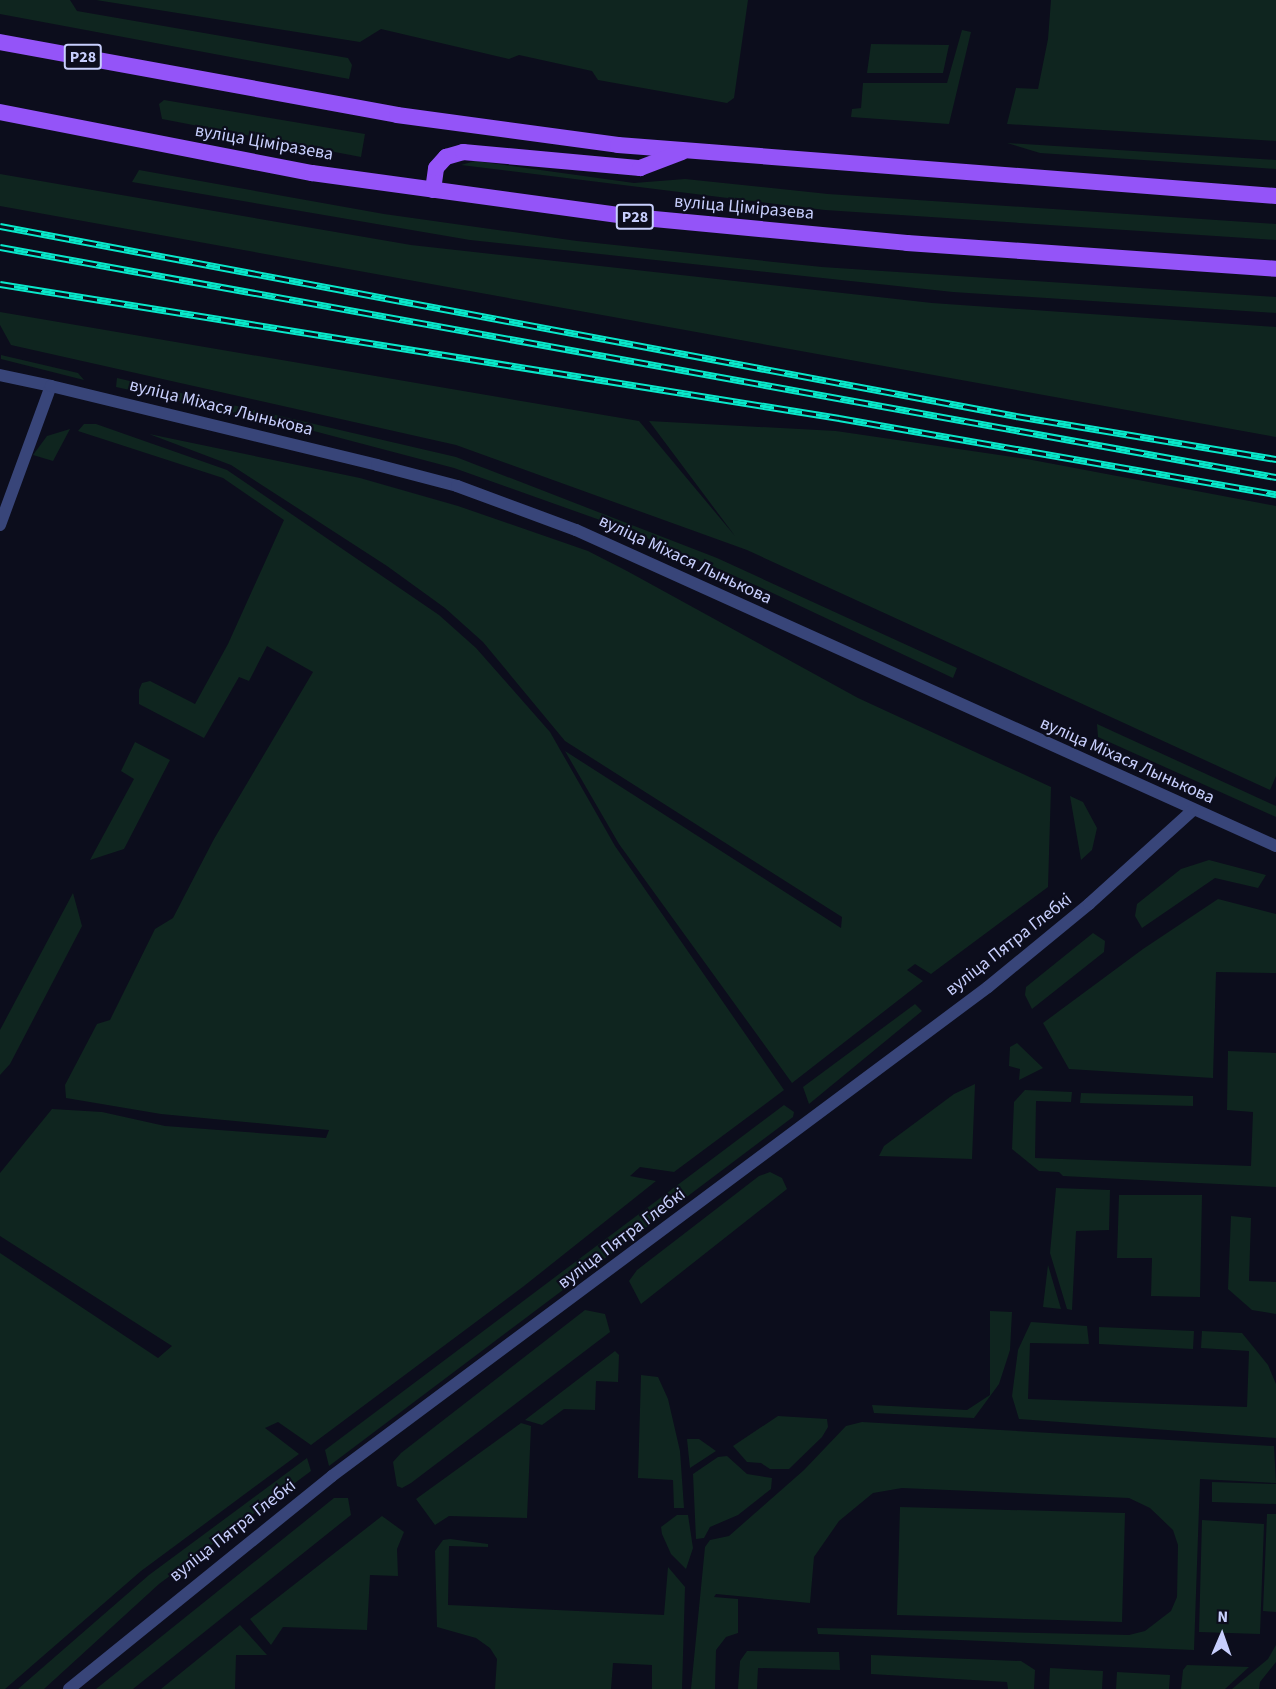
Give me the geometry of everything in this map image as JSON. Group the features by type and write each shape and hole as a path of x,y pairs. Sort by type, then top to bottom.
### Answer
{"main road":[{"name":"Р28","path":"0,42 397,115 686,150 1276,196"},
{"name":"вуліца Ціміразева","path":"0,112 312,173 669,220 906,243 1276,268"},
{"path":"433,190 436,168 446,157 463,152 640,168 686,150"},
{"path":"1229,265 1276,258"}],"street":[{"name":"вуліца Міхася Лынькова","path":"0,375 388,468 522,508 657,565 806,637 1192,811 1276,846"},
{"path":"0,525 51,386"},
{"name":"вуліца Пятра Глебкі","path":"69,1689 332,1476 988,987 1089,904 1192,811"}],"green space":[{"path":"0,0 70,0 77,11 348,58 352,65 349,79 0,14"},
{"path":"96,0 748,0 734,98 727,103 598,80 592,71 519,55 509,59 381,29 360,42"},
{"path":"1051,0 1276,0 1276,141 1007,124 1016,88 1038,89 1048,39"},
{"path":"962,30 971,32 949,124 851,117 852,109 861,108 863,83 947,83"},
{"path":"871,44 949,45 943,73 867,73"},
{"path":"164,100 365,134 361,157 162,119 159,104"},
{"path":"1007,143 1276,160 1276,169 1040,153"},
{"path":"475,161 634,183 685,179 828,194 1276,224 1276,240 825,210 461,165"},
{"path":"139,170 384,214 577,241 822,267 1276,297 1276,313 953,292 470,240 132,182"},
{"path":"0,174 411,245 932,303 1276,327 1276,437 0,206"},
{"path":"0,312 639,421 735,536 649,421 836,431 1027,459 1276,506 1276,776 1270,790 747,550 456,445 11,345 0,325"},
{"path":"1,355 78,373 84,380 1,359"},
{"path":"117,378 456,457 717,558 957,668 953,678 762,588 628,530 454,468 291,425 116,387"},
{"path":"84,424 96,424 227,470 439,615 476,648 550,732 615,846 784,1090 674,1172 640,1167 630,1176 656,1181 524,1286 311,1445 278,1422 265,1428 299,1454 141,1571 5,1689 0,1689 0,1253 158,1358 172,1346 0,1236 0,1173 52,1109 102,1112 165,1126 326,1138 329,1130 161,1114 66,1098 65,1085 97,1024 110,1020 155,929 173,918 214,839 313,672 267,646 249,681 239,677 204,738 139,704 139,690 142,683 150,681 195,704 228,644 284,520 223,478 78,431"},
{"path":"70,429 53,461 33,455 47,436"},
{"path":"149,434 360,478 458,506 588,551 858,698 1051,787 1048,887 931,974 915,964 907,970 923,981 792,1083 619,844 565,751 841,928 842,917 565,741 483,642 445,608 387,566 231,465"},
{"path":"1097,724 1276,806 1276,817 1098,737"},
{"path":"135,742 170,760 124,849 90,860 134,779 121,771"},
{"path":"1070,796 1083,802 1097,828 1092,850 1081,860"},
{"path":"1209,860 1266,875 1258,888 1215,878 1142,928 1135,916 1137,904 1181,869"},
{"path":"73,893 82,926 10,1064 0,1075 0,1030"},
{"path":"1218,899 1276,914 1276,973 1216,972 1213,1078 1069,1069 1043,1023 1143,949"},
{"path":"1093,933 1105,941 1104,952 1032,1009 1025,995 1026,987"},
{"path":"915,1004 922,1011 809,1104 803,1087"},
{"path":"1017,1043 1043,1068 1019,1080 1020,1069 1009,1066 1010,1047"},
{"path":"1228,1051 1276,1053 1276,1187 1063,1176 1059,1172 1039,1171 1012,1149 1014,1102 1025,1090 1072,1092 1071,1102 1036,1101 1035,1158 1251,1166 1253,1112 1227,1110"},
{"path":"975,1084 972,1159 879,1156 884,1146 954,1094"},
{"path":"1081,1093 1193,1096 1193,1106 1080,1103"},
{"path":"784,1105 794,1112 793,1117 329,1466 325,1450"},
{"path":"770,1172 782,1178 787,1189 641,1304 629,1281 637,1270 759,1176"},
{"path":"1056,1188 1110,1190 1109,1230 1076,1231 1072,1310 1067,1309 1050,1253"},
{"path":"1119,1195 1202,1195 1200,1297 1151,1296 1152,1258 1117,1258"},
{"path":"1231,1216 1251,1218 1249,1281 1276,1282 1276,1314 1252,1310 1228,1289"},
{"path":"1048,1265 1061,1309 1043,1307"},
{"path":"585,1310 605,1314 610,1332 411,1483 402,1488 397,1486 393,1462 401,1453"},
{"path":"990,1311 1012,1312 1010,1350 999,1384 974,1418 874,1413 872,1405 967,1410 990,1395"},
{"path":"1031,1322 1087,1326 1089,1344 1030,1343 1028,1399 1247,1407 1249,1351 1201,1348 1202,1331 1242,1333 1268,1365 1276,1384 1276,1438 1019,1419 1012,1396 1018,1350"},
{"path":"1099,1327 1194,1331 1193,1349 1099,1344"},
{"path":"615,1351 619,1355 618,1382 596,1381 595,1410 564,1409 542,1425 525,1420"},
{"path":"641,1375 658,1377 668,1399 680,1451 684,1508 674,1508 673,1480 638,1478"},
{"path":"778,1416 827,1419 828,1427 822,1437 789,1469 770,1469 761,1463 747,1462 733,1446"},
{"path":"862,1422 1274,1446 1276,1483 1200,1479 1194,1650 818,1634 817,1628 1129,1635 1145,1631 1171,1611 1177,1597 1178,1545 1173,1530 1150,1508 1129,1498 902,1488 873,1493 839,1521 814,1557 810,1603 716,1594 714,1597 738,1599 738,1633 726,1637 716,1650 715,1689 691,1689 705,1547 710,1540 729,1536 804,1470 846,1426"},
{"path":"521,1423 531,1426 527,1518 449,1516 435,1525 416,1499"},
{"path":"687,1439 699,1439 716,1451 690,1468"},
{"path":"727,1456 747,1474 772,1478 771,1489 738,1515 710,1527 704,1538 696,1539 693,1474 718,1457"},
{"path":"307,1458 311,1471 159,1584 44,1689 18,1689 149,1575"},
{"path":"1212,1482 1276,1484 1276,1504 1212,1502"},
{"path":"334,1498 348,1498 351,1515 133,1689 96,1689"},
{"path":"900,1507 1125,1513 1122,1622 897,1615"},
{"path":"1267,1514 1276,1514 1276,1612 1263,1611"},
{"path":"677,1515 688,1515 693,1548 686,1569 671,1554 662,1534 661,1527"},
{"path":"382,1516 404,1532 397,1549 398,1576 370,1575 367,1630 283,1627 271,1645 250,1619"},
{"path":"1202,1520 1264,1524 1260,1634 1199,1632"},
{"path":"443,1540 488,1544 488,1547 449,1546 448,1605 664,1615 668,1567 685,1587 682,1689 652,1689 652,1665 613,1663 611,1689 495,1689 497,1659 490,1648 476,1638 437,1627 435,1551"},
{"path":"240,1625 267,1655 236,1655 235,1689 161,1689"},
{"path":"1276,1645 1276,1662 1260,1682 1259,1689 1232,1689 1268,1659"},
{"path":"747,1651 839,1652 840,1670 758,1668 757,1689 738,1689 740,1661"},
{"path":"871,1655 1021,1661 1035,1670 1034,1689 1008,1689 1007,1682 871,1674"},
{"path":"1187,1665 1249,1667 1225,1689 1181,1689 1183,1670"},
{"path":"1050,1668 1103,1671 1102,1689 1049,1689"},
{"path":"1117,1672 1170,1675 1169,1689 1116,1689"}],"railway":[{"path":"0,226 1016,416 1276,459"},
{"path":"0,247 1276,477"},
{"path":"0,284 839,418 1276,494"}]}
